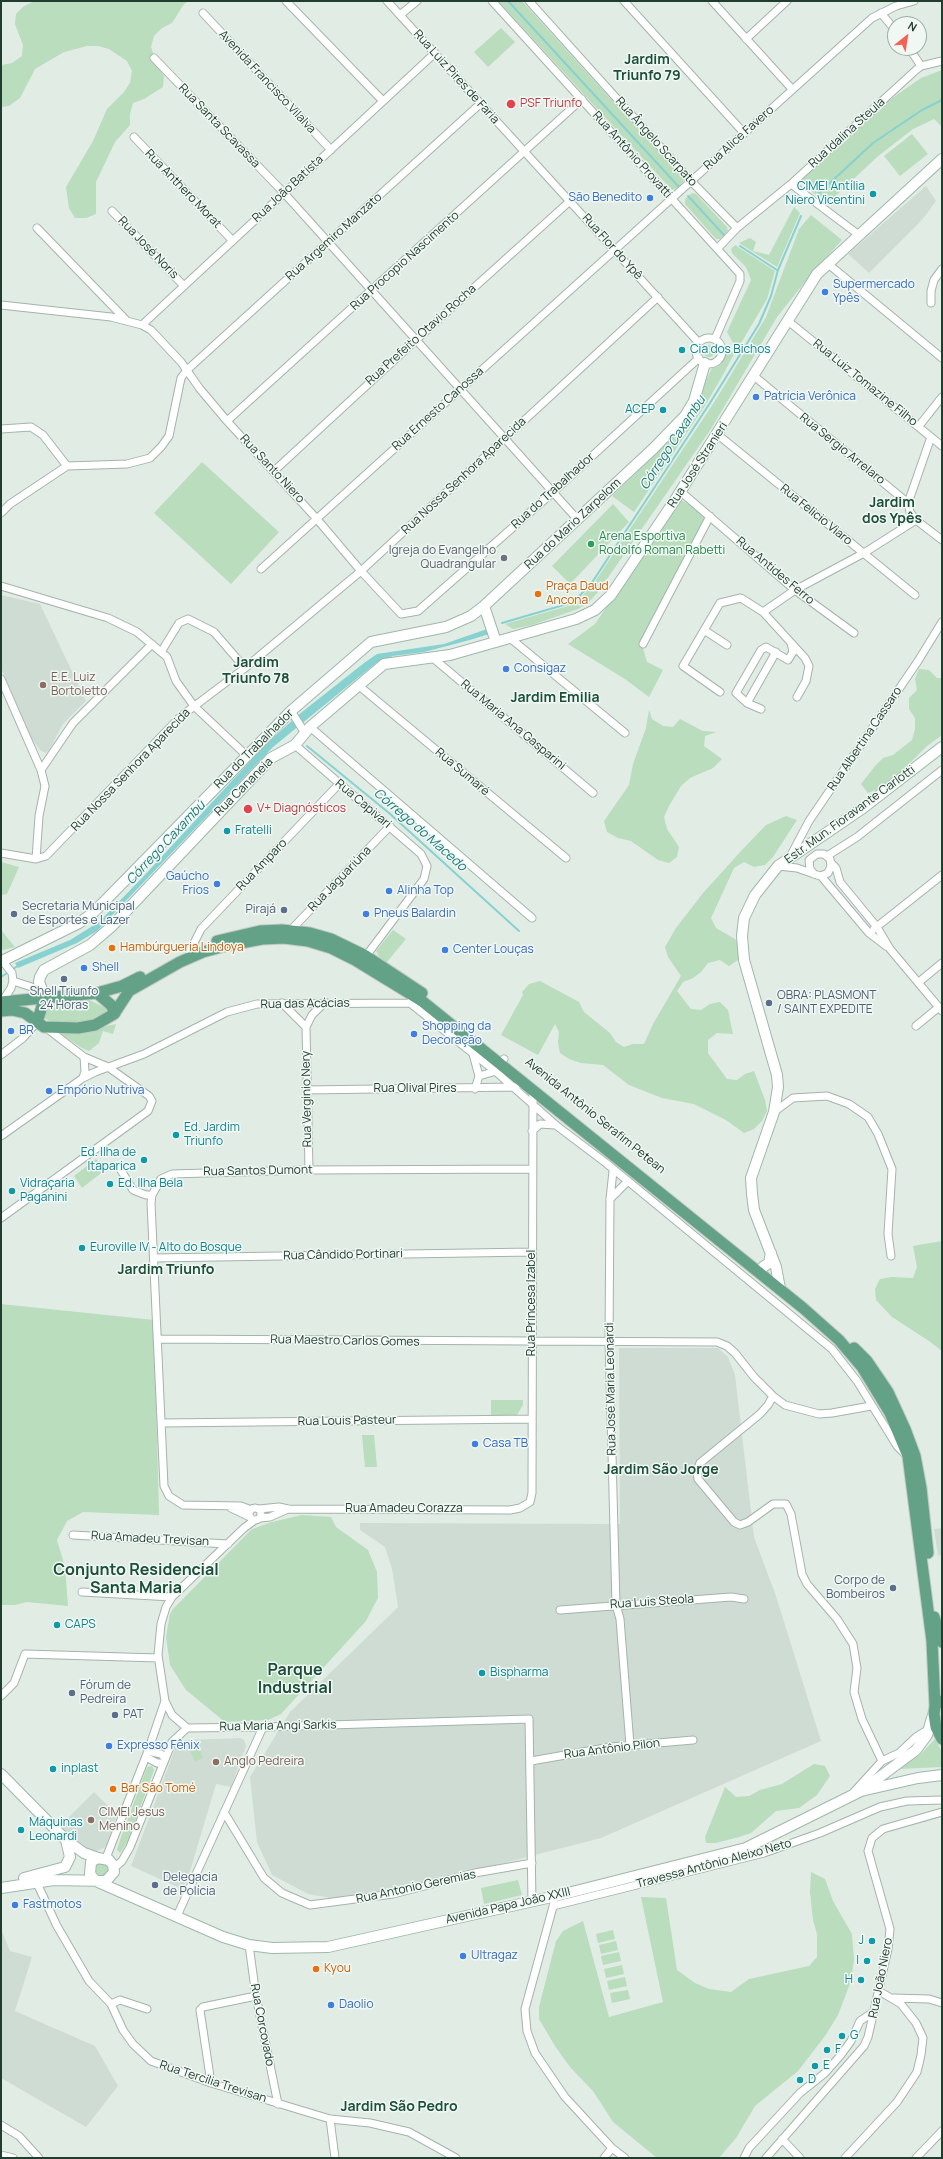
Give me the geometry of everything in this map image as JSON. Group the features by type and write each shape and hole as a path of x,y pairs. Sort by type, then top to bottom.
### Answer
{"main road":[{"name":"Avenida Antônio Serafim Petean","path":"1,1005 43,993 97,993 122,986 190,951 223,939 260,931 310,933 331,939 366,956 418,990 500,1065 518,1085 532,1092 779,1284 817,1311 867,1361 888,1392 905,1429 915,1456 922,1488 937,1641"},
{"name":"Avenida Antônio Serafim Petean","path":"115,1012 129,991 202,952 262,939 284,938 308,941 331,948 355,960 500,1065 763,1267 839,1340 862,1367 890,1413 908,1456 937,1641"},
{"path":"41,1025 43,993"},
{"path":"1,1005 12,1010 25,1013 41,1025 78,1028 95,1025 105,1020 115,1012 97,993"},
{"path":"937,1641 936,1727 942,1739"}],"street":[{"path":"286,1 383,101"},
{"name":"Rua Luiz Pires de Faria","path":"387,1 525,153"},
{"path":"400,15 416,1"},
{"name":"Rua Antônio Provatti","path":"492,1 740,274 740,281 715,339"},
{"name":"Rua Ângelo Scarpato","path":"529,1 691,181 737,228"},
{"path":"624,1 744,133"},
{"path":"712,1 792,89"},
{"path":"746,39 787,1"},
{"name":"Rua Alice Favero","path":"615,250 869,20 896,6 914,1"},
{"name":"Avenida Francisco Vilalva","path":"203,13 331,150"},
{"path":"881,13 887,20"},
{"name":"Rua João Batista","path":"142,325 435,53"},
{"path":"914,56 921,66"},
{"name":"Rua Santa Scavassa","path":"154,58 284,193 578,520"},
{"name":"Rua Idalina Steula","path":"718,248 737,228 791,184 921,66 942,61"},
{"name":"Rua Procopio Nascimento","path":"227,421 525,153 582,99"},
{"name":"Rua Argemiro Manzato","path":"187,370 480,104"},
{"name":"Rua Anthero Morat","path":"134,138 232,240"},
{"name":"Rua Flor do Ypê","path":"525,153 699,343"},
{"name":"Rua José Stranieri","path":"496,642 576,619 595,610 611,595 717,434 817,274 827,263 942,159"},
{"path":"791,184 859,235"},
{"name":"Rua Prefeito Otavio Rocha","path":"274,471 570,201"},
{"name":"Rua José Noris","path":"112,211 183,286"},
{"path":"37,228 127,320"},
{"name":"Rua Ernesto Canossa","path":"261,569 615,250"},
{"path":"827,263 942,358"},
{"path":"931,303 932,285 942,269"},
{"name":"Rua Nossa Senhora Aparecida","path":"36,859 46,856 54,849 180,717 245,668 361,571 658,297"},
{"name":"Rua Santo Niero","path":"1,305 127,320 142,325 161,339 227,421 274,471 361,571 401,614"},
{"name":"Rua Luiz Tomazine Filho","path":"788,321 942,446"},
{"path":"704,338 715,339 721,344 722,356 716,362 702,360 696,350 699,343 704,338"},
{"name":"Rua do Trabalhador","path":"401,614 418,611 702,360"},
{"name":"Rua do Mario Zarpelom","path":"400,636 446,627 471,616 484,606 578,520 654,448 685,416 694,401 702,360"},
{"path":"1,513 10,504 67,466 127,464 150,458 169,436 181,378 187,370"},
{"name":"Rua Sergio Arrelaro","path":"754,376 908,503 910,512 916,520 942,540"},
{"path":"919,426 942,397"},
{"path":"1,429 31,427 43,435 67,466"},
{"name":"Rua Felicio Viaro","path":"717,434 915,595"},
{"path":"908,503 931,437"},
{"name":"Rua Antides Ferro","path":"680,491 795,590 854,633"},
{"path":"643,644 710,516"},
{"path":"763,612 795,590 864,553 916,520"},
{"path":"1,586 108,618 137,632 167,657 176,681 194,706 246,755"},
{"path":"720,692 683,666 720,603 727,600 741,598 763,612 805,658 809,666 806,681 797,697"},
{"path":"484,606 496,642"},
{"path":"161,652 178,623 188,619 214,632 245,668"},
{"name":"Rua Albertina Cassaro","path":"790,857 809,821 918,661 942,622"},
{"path":"704,630 727,645"},
{"name":"Rua do Trabalhador","path":"3,962 79,923 94,912 246,755 291,711 371,642 400,636"},
{"path":"510,638 625,733"},
{"name":"Rua Cananeia","path":"43,993 40,977 44,970 57,961 90,945 111,927 271,758 295,745 307,730 384,664 433,658 496,642"},
{"path":"761,709 747,703 736,693 738,687 761,650 766,647 788,660 793,652 791,643"},
{"path":"41,770 73,723 152,644"},
{"path":"747,703 776,652"},
{"name":"Rua Maria Ana Gasparini","path":"433,658 594,793"},
{"path":"1,679 41,770 45,786 39,816 36,859 1,853"},
{"name":"Rua Sumaré","path":"358,685 566,858"},
{"path":"291,711 307,730 532,918"},
{"name":"Rua Capivari","path":"295,745 421,854 427,866 424,879 366,956"},
{"name":"Estr. Mun. Fioravante Carlotti","path":"779,1284 771,1253 754,1210 751,1178 774,1112 778,1087 744,960 742,936 744,918 755,895 778,866 863,808 942,747"},
{"path":"890,949 869,933 818,875 810,870 809,860 814,855 826,857 856,837 942,770"},
{"name":"Rua Amparo","path":"190,951 201,928 339,784"},
{"name":"Rua Jaguariúna","path":"290,931 390,826"},
{"path":"811,843 836,868 840,882 877,927 890,949 941,1009 916,1026"},
{"path":"778,866 797,868 818,875 828,873 826,857"},
{"path":"869,933 942,875"},
{"path":"3,962 12,977 43,993"},
{"path":"919,982 942,963"},
{"path":"1,1005 11,988 12,977"},
{"name":"Avenida Antônio Serafim Petean","path":"412,1000 473,1054 500,1065"},
{"name":"Rua das Acácias","path":"1,1136 83,1078 144,1054 227,1012 257,1004 412,1000"},
{"path":"282,1003 306,1027 312,1015 325,1002"},
{"path":"1,1055 41,1025 84,1057 108,1067 149,1096 152,1101 148,1111 1,1218"},
{"name":"Rua Verginio Nery","path":"306,1027 308,1170"},
{"path":"473,1054 479,1076 475,1089"},
{"path":"83,1078 86,1071 84,1057"},
{"path":"479,1076 500,1065"},
{"name":"Avenida Antônio Serafim Petean","path":"518,1085 533,1104 557,1126 832,1349 857,1381 897,1446 908,1456"},
{"name":"Rua Olival Pires","path":"307,1090 475,1089 518,1085"},
{"name":"Rua Princesa Izabel","path":"520,1508 530,1502 532,1492 532,1092"},
{"path":"774,1112 793,1098 827,1096 849,1104 868,1117 878,1134 892,1169 888,1234 891,1256"},
{"path":"532,1131 540,1124 557,1126"},
{"path":"119,1167 133,1190 146,1195 152,1195 151,1203 162,1423"},
{"name":"Rua Santos Dumont","path":"152,1195 161,1179 172,1174 308,1170 532,1169"},
{"name":"Rua José Maria Leonardi","path":"613,1171 610,1199 609,1341 616,1605 620,1619 630,1745"},
{"path":"610,1199 627,1182"},
{"name":"Rua Cândido Portinari","path":"154,1258 532,1252"},
{"path":"763,1267 769,1264 771,1253"},
{"name":"Rua Maestro Carlos Gomes","path":"158,1339 718,1342 727,1346 735,1353 744,1366 773,1396"},
{"path":"872,1406 820,1414 785,1405 773,1396 768,1405 760,1414 700,1463 697,1471 698,1479 734,1522 740,1525 748,1522 770,1506 780,1503 786,1504 791,1514 802,1574 807,1584 838,1619 853,1644 857,1668 854,1692 862,1720 882,1760"},
{"name":"Rua Louis Pasteur","path":"162,1423 532,1419"},
{"name":"Rua Amadeu Corazza","path":"162,1423 164,1486 169,1496 183,1505 231,1508 240,1506 255,1515 270,1517 288,1509 520,1508"},
{"name":"Rua Amadeu Corazza","path":"165,1701 158,1658 161,1624 166,1607 172,1597 228,1544 255,1515"},
{"name":"Rua Amadeu Trevisan","path":"73,1535 228,1544"},
{"path":"82,1592 172,1597"},
{"name":"Rua Luis Steola","path":"560,1610 731,1597 744,1599"},
{"path":"1,1696 14,1683 25,1654 158,1658"},
{"path":"165,1701 172,1715 187,1728 172,1742 130,1847 122,1861 114,1870 110,1879 96,1881 90,1874 90,1866 102,1858 147,1754 165,1701"},
{"name":"Avenida Papa João XXIII","path":"861,1791 916,1750 930,1729 937,1706"},
{"name":"Rua Maria Angi Sarkis","path":"187,1728 263,1727 529,1718 531,1761"},
{"path":"177,1916 263,1727"},
{"path":"850,1796 882,1760 899,1753 916,1737 930,1729"},
{"name":"Rua Antônio Pilon","path":"531,1761 630,1745 693,1740"},
{"path":"147,1754 152,1761 164,1761"},
{"path":"531,1761 532,1901"},
{"path":"1,1774 66,1840 84,1853 102,1858"},
{"name":"Avenida Papa João XXIII","path":"1,1887 36,1881 96,1881 223,1937 248,1945 272,1948 328,1947 532,1901 554,1901 746,1848 861,1791 918,1778 942,1775"},
{"name":"Travessa Antônio Aleixo Neto","path":"554,1901 764,1853 820,1833 880,1807 907,1801 942,1800"},
{"name":"Rua Antonio Geremias","path":"224,1812 264,1878 282,1893 310,1905 333,1904 393,1894 475,1873 532,1863"},
{"name":"Rua João Niero","path":"766,2158 864,2046 875,2011 888,1949 890,1929 868,1851 872,1838 883,1829 942,1812"},
{"name":"Avenida Papa João XXIII","path":"1,1887 31,1876 59,1869 69,1862 70,1857 66,1840"},
{"name":"Avenida Papa João XXIII","path":"102,1858 111,1862 117,1882 126,1891 148,1904"},
{"name":"Rua Tercília Trevisan","path":"36,1881 56,1926 89,1981 111,2004 123,2030 132,2044 151,2061 211,2083 330,2119 370,2123 409,2132 456,2158"},
{"path":"554,1901 525,2009 527,2031 535,2052 565,2097 612,2148 625,2158"},
{"name":"Rua Corcovado","path":"248,1945 256,1996 278,2104"},
{"path":"845,2158 897,2102 917,2072 924,2038 916,2023 901,2004 879,1991"},
{"path":"211,2083 200,2010 203,2007 256,1996"},
{"path":"891,1998 929,1999 942,2003"},
{"path":"111,2004 120,2000 128,2001 147,2009"},
{"path":"744,2158 749,2148 790,2104 840,2056 851,2041 860,2021 875,2011"},
{"path":"330,2119 335,2158"},
{"path":"1,2125 19,2136 39,2158"},
{"path":"916,2158 942,2131"},
{"path":"782,2139 800,2158"},
{"path":"604,2158 612,2148"},
{"path":"1,2155 14,2158"}],"shaded area":[{"path":"926,186 936,201 922,220 869,273 848,254"},
{"name":"E.E. Luiz Bortoletto","path":"1,595 40,604 86,701 63,724 49,750 45,753 40,750 32,739 1,668"},
{"path":"619,1348 718,1348 728,1357 735,1375 754,1537 776,1596 821,1741 601,1838 387,1893 343,1900 308,1894 272,1875 257,1842 250,1777 290,1712 398,1607 392,1569 385,1547 360,1530 360,1523 620,1524"},
{"path":"942,1528 942,1555 938,1556 934,1529"},
{"path":"241,1738 244,1740 246,1746 231,1787 216,1784 188,1878 182,1889 131,1866 176,1746 185,1740"},
{"name":"CIMEI Jesus Menino","path":"94,1792 117,1815 107,1844 104,1848 94,1852 87,1851 60,1826"},
{"path":"1,1929 10,1951 32,1957 15,2011 95,2046 118,2086 86,2127 1,2078"}],"green space":[{"path":"35,1 189,1 184,4 172,23 162,28 154,36 151,47 158,67 164,76 163,87 144,99 133,103 130,114 130,125 115,142 96,182 96,214 86,218 75,218 69,208 66,187 93,141 107,109 124,92 130,83 132,71 127,61 109,49 98,46 87,46 64,52 35,69 20,98 9,106 1,107 1,65 12,63 22,56 23,45 15,24 16,14 24,6"},
{"path":"498,1 522,1 684,180 679,187 672,190"},
{"path":"501,28 515,42 488,67 474,52"},
{"path":"942,70 942,127 934,119 913,129 877,157 827,204 798,180 836,149 881,106 921,78"},
{"path":"912,134 928,154 900,176 884,156"},
{"path":"692,193 696,194 727,227 728,231 720,239 716,239 685,204 685,199"},
{"path":"794,207 800,213 777,267 739,243 750,238 756,242 753,251 769,255"},
{"path":"811,215 842,240 812,273 777,317 711,429 598,592 589,602 578,609 532,625 513,629 505,624 575,604 594,583 715,401 766,317 799,229"},
{"path":"735,245 775,271 767,299 737,350 727,332 751,280 746,267 732,253 731,249"},
{"path":"711,345 714,346 714,356 707,357 704,356 703,349 704,346"},
{"path":"729,347 734,354 724,373 706,404 634,512 612,496 660,450 685,423 712,368 721,364"},
{"path":"202,462 279,532 231,584 154,513"},
{"path":"679,499 707,514 642,644 647,662 663,670 649,697 625,679 568,644 595,624"},
{"name":"Arena Esportiva Rodolfo Roman Rabetti","path":"613,504 629,522 570,584 552,566"},
{"path":"919,669 929,670 937,678 942,678 942,735 927,746 903,770 878,789 868,793 861,784 875,766 883,758 893,755 912,740 915,729 915,718 909,709 909,698 917,690 915,679"},
{"path":"649,710 652,719 663,726 673,727 680,719 703,731 716,732 705,736 704,746 722,759 713,768 690,778 681,786 669,806 664,817 667,829 679,847 677,857 669,863 658,860 631,841 618,838 607,832 604,821 629,785 633,764 646,728"},
{"path":"786,816 797,820 773,857 765,865 754,867 744,862 734,868 711,918 716,928 735,939 741,949 738,960 729,966 720,960 708,963 701,972 693,978 683,982 677,991 691,1009 701,1010 710,1004 720,1002 728,1010 733,1034 717,1033 708,1040 708,1053 727,1079 737,1080 745,1074 754,1071 765,1100 767,1111 762,1121 754,1129 744,1133 726,1120 694,1104 662,1098 629,1085 603,1065 581,1063 569,1059 560,1053 558,1043 559,1032 555,1024 538,1055 501,1035 523,995 522,992 529,984 540,981 579,1002 584,1012 610,1033 616,1042 624,1047 633,1044 644,1044 653,1024 681,976 668,957 665,947 676,928 703,893 766,825"},
{"path":"1,862 19,867 7,894 1,895"},
{"path":"1,930 15,947 3,950 1,949"},
{"path":"393,930 406,939 386,963 380,958 376,951"},
{"path":"89,1000 106,1008 106,1014 87,1023 54,1023 44,1018 46,1007 50,1004"},
{"path":"116,1024 113,1034 103,1031 99,1043 89,1051 56,1031 93,1029"},
{"path":"96,1159 105,1170 82,1188 74,1176"},
{"path":"942,1241 942,1351 892,1317 876,1300 875,1289 880,1279 892,1277 913,1278 917,1267 913,1246"},
{"path":"1,1304 154,1320 159,1515 83,1512 67,1521 57,1540 65,1567 68,1606 27,1602 15,1605 1,1605"},
{"path":"491,1400 523,1400 523,1405 517,1415 491,1415"},
{"path":"362,1435 374,1435 377,1467 365,1467"},
{"path":"302,1515 331,1517 336,1527 368,1550 377,1572 378,1598 366,1621 281,1714 268,1720 225,1722 186,1690 170,1665 166,1637 170,1614 173,1609 252,1529 272,1522"},
{"path":"935,1739 942,1752 942,1767 899,1769 920,1755"},
{"path":"197,1741 203,1758 195,1762 188,1745"},
{"path":"814,1764 825,1766 830,1776 817,1795 799,1808 776,1811 751,1833 716,1843 706,1843 705,1837 725,1787 736,1797 749,1796 760,1790 782,1784"},
{"path":"152,1766 154,1770 128,1841 120,1853 117,1850 119,1843 147,1767"},
{"path":"97,1862 107,1863 110,1871 102,1878 95,1874 94,1866"},
{"path":"811,1872 825,1879 833,1901 852,1934 854,1959 851,1981 838,2015 825,2036 798,2071 755,2106 736,2138 719,2158 657,2158 613,2122 593,2091 570,2067 555,2046 539,2019 539,2007 556,1941 563,1931 583,1921 609,2017 663,2002 641,1897 666,1898 677,1970 695,1983 709,1989 731,1992 749,1979 809,1966 817,1957 817,1934 813,1920 810,1892"},
{"path":"518,1880 522,1895 484,1904 481,1888"},
{"path":"613,1930 615,1939 598,1943 596,1934"},
{"path":"616,1941 618,1950 601,1954 599,1945"},
{"path":"619,1952 621,1961 603,1965 601,1956"},
{"path":"622,1965 624,1974 606,1978 604,1969"},
{"path":"625,1977 627,1986 609,1990 607,1981"},
{"path":"628,1990 630,1999 612,2003 610,1993"}],"water":[{"path":"487,629 489,634 470,640 424,652 393,656 376,663 273,747 97,931 77,943 18,968 15,963 70,940 99,922 268,742 302,712 364,663 377,654 444,644"}],"waterway":[{"path":"508,1 679,187"},
{"name":"Córrego Caxambu","path":"818,194 873,143 922,110 942,100"},
{"path":"688,196 724,235"},
{"name":"Córrego Caxambu","path":"502,623 574,602 593,581 710,403 759,324 771,296 778,270 801,216"},
{"path":"740,246 777,270"},
{"name":"Córrego do Macedo","path":"307,746 389,813 519,931"},
{"name":"Córrego Caxambú","path":"1,977 19,965"}],"place":[{"name":"PSF Triunfo","path":"511,104"},
{"name":"CIMEI Antília Niero Vicentini","path":"873,194"},
{"name":"São Benedito","path":"650,198"},
{"name":"Supermercado Ypês","path":"825,292"},
{"name":"Cia dos Bichos","path":"682,350"},
{"name":"Patrícia Verônica","path":"756,397"},
{"name":"ACEP","path":"663,410"},
{"name":"Arena Esportiva Rodolfo Roman Rabetti","path":"591,544"},
{"name":"Igreja do Evangelho Quadrangular","path":"504,558"},
{"name":"Praça Daud Ancona","path":"538,594"},
{"name":"Consigaz","path":"506,669"},
{"name":"E.E. Luiz Bortoletto","path":"43,685"},
{"name":"V+ Diagnósticos","path":"248,809"},
{"name":"Fratelli","path":"227,831"},
{"name":"Gaúcho Frios","path":"217,884"},
{"name":"Alinha Top","path":"389,891"},
{"name":"Pirajá","path":"284,910"},
{"name":"Secretaria Municipal de Esportes e Lazer","path":"14,914"},
{"name":"Pneus Balardin","path":"366,914"},
{"name":"Hambúrgueria Lindoya","path":"112,948"},
{"name":"Center Louças","path":"445,950"},
{"name":"Shell","path":"84,968"},
{"name":"Shell Triunfo 24 Horas","path":"64,979"},
{"name":"OBRA: PLASMONT / SAINT EXPEDITE","path":"769,1003"},
{"name":"BR","path":"11,1031"},
{"name":"Shopping da Decoração","path":"414,1034"},
{"name":"Empório Nutriva","path":"49,1091"},
{"name":"Ed. Jardim Triunfo","path":"176,1135"},
{"name":"Ed. Ilha de Itaparica","path":"144,1160"},
{"name":"Ed. Ilha Bela","path":"110,1184"},
{"name":"Vidraçaria Paganini","path":"12,1191"},
{"name":"Euroville IV - Alto do Bosque","path":"82,1248"},
{"name":"Casa TB","path":"475,1444"},
{"name":"Corpo de Bombeiros","path":"893,1588"},
{"name":"CAPS","path":"57,1625"},
{"name":"Bispharma","path":"482,1673"},
{"name":"Fórum de Pedreira","path":"72,1693"},
{"name":"PAT","path":"115,1715"},
{"name":"Expresso Fênix","path":"109,1746"},
{"name":"Anglo Pedreira","path":"216,1762"},
{"name":"inplast","path":"53,1769"},
{"name":"Bar São Tomé","path":"113,1789"},
{"name":"CIMEI Jesus Menino","path":"91,1820"},
{"name":"Máquinas Leonardi","path":"21,1830"},
{"name":"Delegacia de Polícia","path":"155,1885"},
{"name":"Fastmotos","path":"15,1905"},
{"name":"J","path":"872,1941"},
{"name":"Ultragaz","path":"463,1956"},
{"name":"I","path":"867,1961"},
{"name":"Kyou","path":"316,1969"},
{"name":"H","path":"861,1980"},
{"name":"Daolio","path":"331,2005"},
{"name":"G","path":"842,2036"},
{"name":"F","path":"827,2050"},
{"name":"E","path":"815,2066"},
{"name":"D","path":"800,2080"}],"district":[{"name":"Jardim Triunfo 79","path":"647,68"},
{"name":"Jardim dos Ypês","path":"892,512"},
{"name":"Jardim Triunfo 78","path":"256,672"},
{"name":"Jardim Emilia","path":"555,698"},
{"name":"Jardim Triunfo","path":"166,1270"},
{"name":"Jardim São Jorge","path":"661,1470"},
{"name":"Conjunto Residencial Santa Maria","path":"136,1580"},
{"name":"Parque Industrial","path":"295,1680"},
{"name":"Jardim São Pedro","path":"399,2107"}]}
